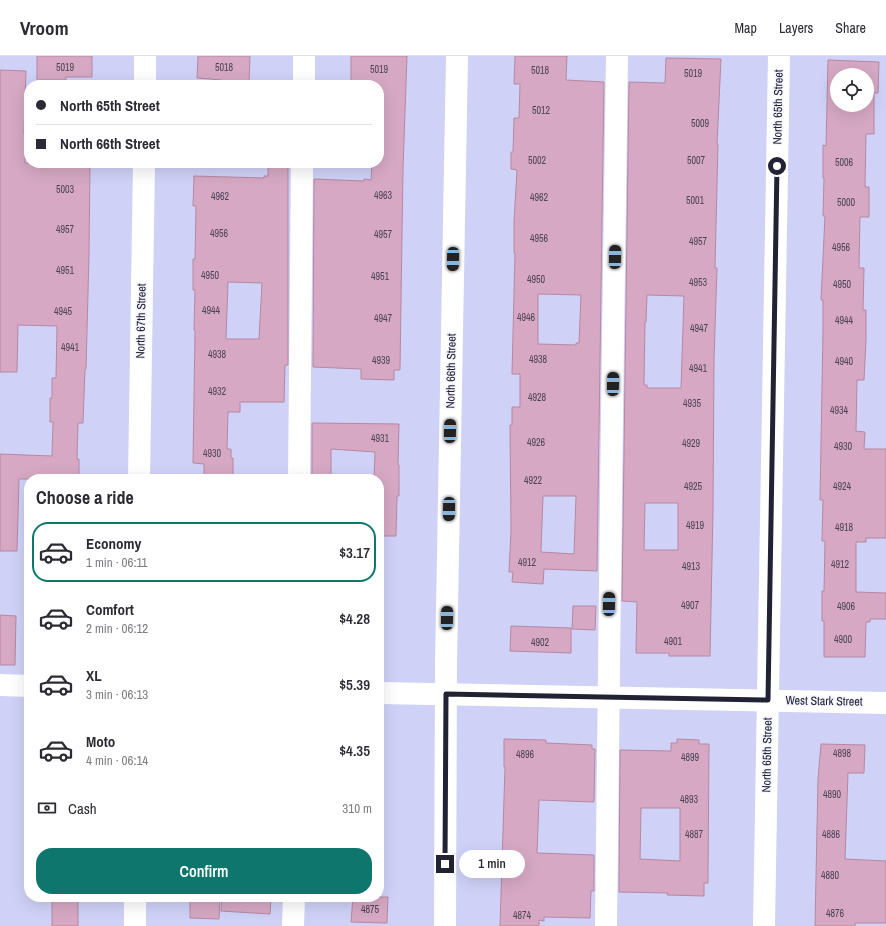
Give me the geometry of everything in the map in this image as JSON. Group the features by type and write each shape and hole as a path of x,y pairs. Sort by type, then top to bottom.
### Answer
{"street":[{"path":"145,56 145,80"},
{"path":"304,56 304,80"},
{"name":"North 66th Street","path":"445,926 446,694 457,56"},
{"path":"606,926 607,697 616,218 617,56"},
{"name":"North 65th Street","path":"764,926 779,56"},
{"name":"North 67th Street","path":"139,474 144,168"},
{"path":"299,474 302,168"},
{"path":"0,685 24,686"},
{"name":"West Stark Street","path":"384,693 886,703"},
{"path":"135,902 135,926"},
{"path":"293,926 294,902"}],"building":[{"path":"37,56 92,56 92,77 66,77 66,80 37,80"},
{"path":"198,56 250,56 249,80 197,78"},
{"path":"351,56 407,56 403,169 400,370 394,370 394,380 361,379 361,369 313,367 314,179 371,180 372,168 384,168 384,80 351,80"},
{"path":"515,56 567,56 566,80 604,82 597,571 544,569 543,584 512,582 513,572 509,572 511,531 510,425 512,425 512,407 520,407 520,374 512,374 515,253 514,222 517,170 511,169 511,152 513,152 514,118 519,118 520,84 514,84","holes":["538,294 581,295 579,343 576,343 576,345 538,344","543,496 576,496 574,554 541,552"]},
{"path":"666,58 721,59 717,144 715,268 717,268 714,359 710,656 669,656 669,653 636,653 637,602 622,601 629,82 665,83","holes":["647,295 684,296 681,388 647,388 647,385 644,385","645,503 678,503 678,550 644,550"]},
{"path":"828,60 879,62 878,93 874,93 874,68 830,68 830,112 874,112 874,134 866,134 865,187 869,187 869,217 860,217 859,268 864,268 863,310 866,310 866,340 864,380 857,380 856,431 865,432 864,449 886,449 886,538 866,538 866,542 856,542 856,592 886,593 886,619 870,619 870,622 866,622 865,657 824,657 822,591 824,591 825,541 822,541 823,500 820,500 823,330 823,300 821,300 825,216 823,216 823,145 826,146"},
{"path":"0,70 26,71 26,80 24,80 24,168 90,168 89,255 83,423 78,423 77,459 79,459 79,474 24,474 24,479 19,479 17,551 0,551 0,454 52,456 53,422 50,422 50,398 52,398 52,378 56,378 57,326 18,325 17,372 0,372"},
{"path":"268,168 288,168 288,365 285,365 284,402 240,402 240,412 228,412 227,449 231,449 231,458 233,458 233,474 204,474 204,464 193,463 195,290 193,290 193,259 195,259 196,206 193,206 194,176 264,178 264,176 268,176","holes":["228,282 262,283 259,339 226,339"]},
{"path":"312,423 399,424 399,496 397,496 396,536 384,536 384,474 374,474 375,452 331,449 331,474 312,474"},
{"path":"573,606 596,606 595,630 572,629"},
{"path":"0,615 16,616 15,665 0,665"},
{"path":"511,626 571,628 571,653 510,651"},
{"path":"504,739 546,740 546,743 592,745 592,749 595,749 594,802 539,800 537,853 594,855 594,891 591,891 590,918 544,917 544,921 539,920 539,926 500,926 505,767"},
{"path":"677,739 699,740 699,744 709,744 708,883 704,883 704,896 667,895 668,893 619,892 620,750 671,751 671,743 677,743","holes":["641,808 680,808 680,861 640,859"]},
{"path":"821,744 865,745 864,773 848,773 845,859 886,861 886,923 855,923 855,926 815,926 818,779"},
{"path":"384,897 388,897 387,923 351,922 353,902 384,902"},
{"path":"52,902 78,902 78,926 52,926"},
{"path":"190,902 220,902 219,919 190,918"},
{"path":"222,902 271,902 270,914 221,911"}],"route":[{"path":"445,864 446,694 768,700 777,166"}]}
